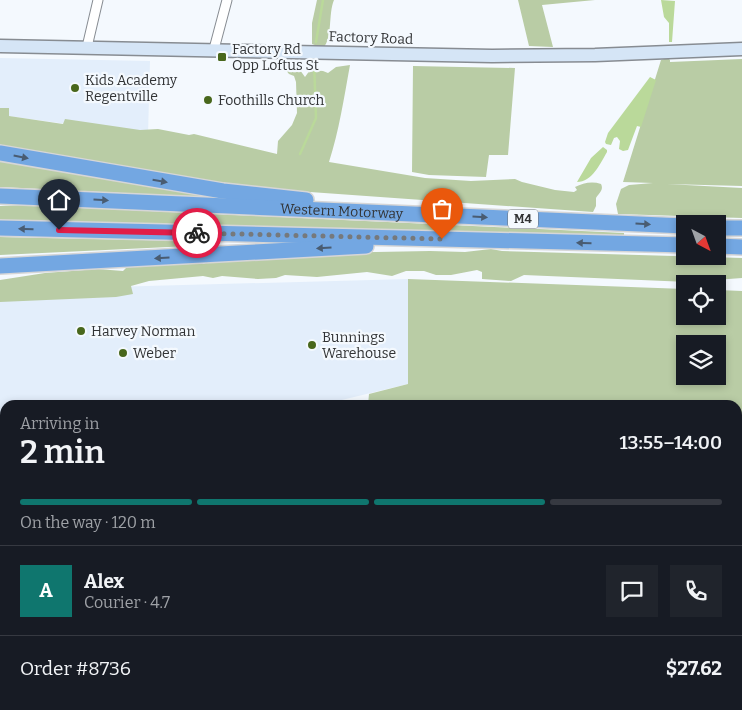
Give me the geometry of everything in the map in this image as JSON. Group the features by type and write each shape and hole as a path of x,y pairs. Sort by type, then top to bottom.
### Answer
{"highway":[{"name":"M4","path":"0,153 223,191 303,200 362,212"},
{"name":"Western Motorway","path":"0,196 676,226"},
{"name":"Western Motorway","path":"0,228 676,245"},
{"path":"726,228 742,228"},
{"path":"0,266 388,245 442,239"},
{"path":"726,246 742,247"}],"street":[{"path":"87,47 98,0"},
{"path":"214,49 228,0"},
{"name":"Factory Road","path":"0,46 492,56 582,55 742,49"}],"shaded area":[{"path":"317,0 334,0 328,38 323,48 312,44 312,23"},
{"path":"518,0 595,0 542,5 553,47 529,46"},
{"path":"661,0 675,1 672,42 669,42 669,23 664,17"},
{"name":"Kids Academy Regentville","path":"0,58 150,61 148,135 0,115"},
{"path":"668,58 670,62 742,59 742,186 667,184 742,188 742,218 726,217 726,215 618,214 616,204 621,189 629,185 653,183 623,182 661,60"},
{"path":"289,65 297,66 305,77 310,70 328,73 336,67 350,65 329,162 425,178 471,181 515,179 555,190 574,192 577,190 575,187 581,184 598,183 601,184 602,188 596,198 596,206 593,212 268,189 218,183 135,168 135,170 9,147 0,147 0,108 9,108 9,116 63,124 65,119 140,130 158,129 189,135 194,134 277,154 278,141 292,125 297,113 296,82 294,76 285,69"},
{"path":"413,66 515,68 508,155 489,155 486,177 429,175 412,172"},
{"path":"650,77 656,80 641,127 637,126 628,150 623,151 619,149 620,141 617,137 614,138 611,145 606,144 608,133"},
{"path":"603,147 607,152 595,172 587,179 577,182 591,158"},
{"path":"0,157 222,198 0,187"},
{"path":"22,205 624,233 624,235 642,236 642,238 0,221 0,206"},
{"path":"0,237 189,241 190,246 0,255"},
{"path":"491,249 502,251 676,256 676,265 726,265 726,258 742,258 742,278 726,279 726,275 676,275 676,281 524,275 511,281 482,279 482,272 477,270 451,275 436,275 424,271 406,271 392,276 367,272 317,277 285,275 276,278 258,279 203,276 149,281 131,286 133,294 116,297 0,302 0,280 45,273 98,269 123,271 127,267 197,262 203,264 211,261 322,253 465,252"},
{"path":"408,279 408,384 342,400 0,400 0,290"},
{"path":"408,279 676,289 676,325 726,325 726,290 742,291 742,400 368,400 369,394 408,384"}],"waterway":[{"path":"316,42 323,0"},
{"path":"300,154 316,118 314,60"}],"way so far":[{"path":"197,233 442,239"}],"place":[{"name":"Factory Rd Opp Loftus St","path":"222,57"},
{"name":"Kids Academy Regentville","path":"75,88"},
{"name":"Foothills Church","path":"208,100"},
{"name":"Harvey Norman","path":"81,331"},
{"name":"Bunnings Warehouse","path":"312,345"},
{"name":"Weber","path":"123,353"}],"route":[{"path":"59,230 197,233"}]}
